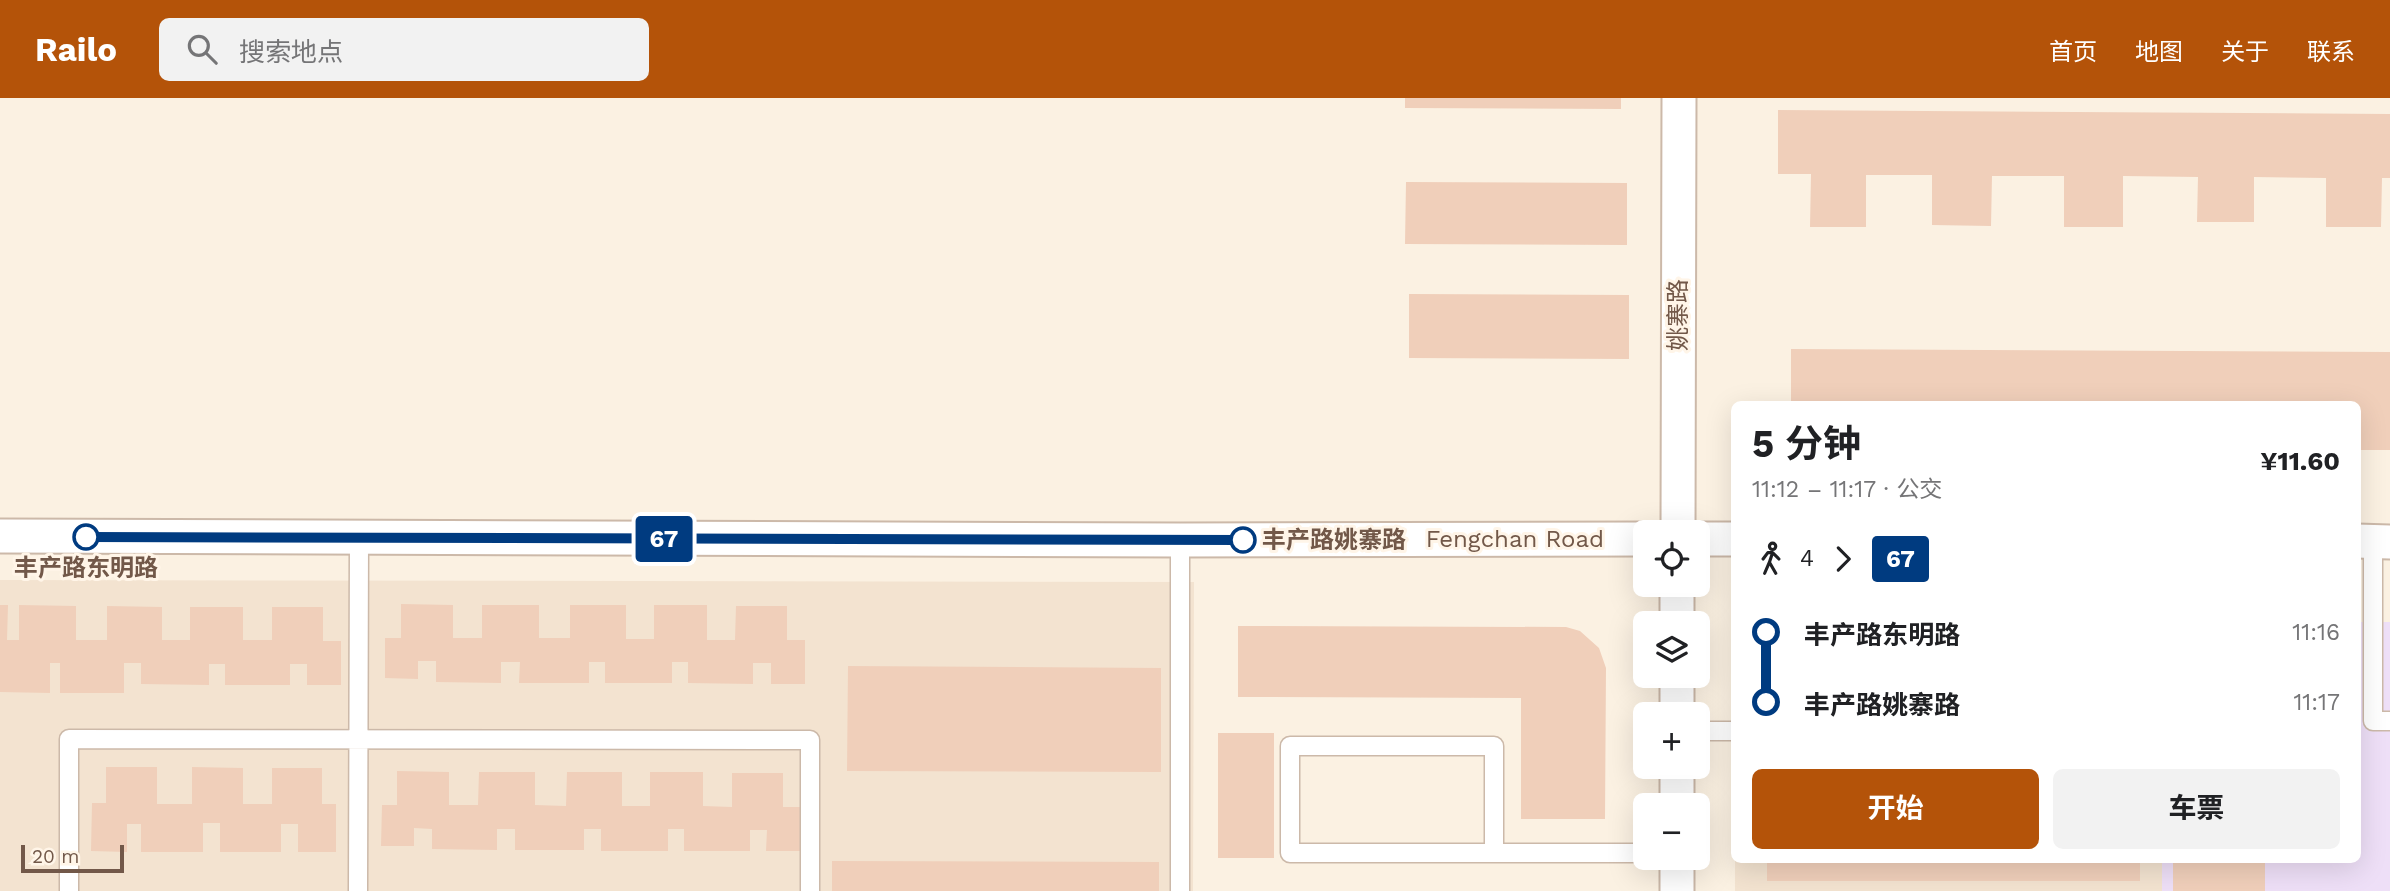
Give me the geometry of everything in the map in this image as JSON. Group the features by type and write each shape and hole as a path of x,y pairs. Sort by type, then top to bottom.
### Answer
{"street":[{"name":"姚寨路","path":"1678,520 1679,98"},
{"name":"Fengchan Road","path":"0,537 1633,539"},
{"path":"1710,539 1731,539"},
{"path":"1676,891 1677,870"}],"lane":[{"path":"358,891 359,538"},
{"path":"1180,540 1180,891"},
{"path":"2373,542 2373,721 2390,721"},
{"path":"1710,731 1731,732"},
{"path":"69,891 69,739 810,740 810,891"},
{"path":"1494,853 1494,746 1290,746 1290,853 1494,853 1633,853"}],"shaded area":[{"path":"0,580 1194,582 1193,891 0,891"},
{"path":"2361,622 2390,622 2390,891 2162,891 2162,863 2361,863"},
{"path":"1735,863 2162,863 2162,891 1735,891"}],"building":[{"path":"1405,98 1621,98 1621,109 1405,108"},
{"path":"1778,110 2390,114 2390,178 2382,178 2381,227 2326,227 2326,178 2254,177 2254,222 2197,222 2198,177 2123,176 2123,227 2064,227 2064,176 1992,176 1991,226 1932,225 1932,175 1866,175 1866,227 1810,227 1811,174 1778,174"},
{"path":"1406,182 1627,183 1627,245 1405,244"},
{"path":"1409,294 1629,295 1629,359 1409,358"},
{"path":"1791,349 2390,352 2390,450 2361,450 2361,401 1791,401"},
{"path":"401,604 453,605 453,638 482,638 482,605 539,605 539,638 570,638 570,605 626,605 626,639 654,639 654,605 707,605 707,640 735,640 736,606 787,606 787,640 805,640 805,684 771,684 771,663 753,663 753,684 688,683 688,662 672,662 672,683 605,683 605,662 589,662 589,683 519,683 520,662 501,662 501,683 436,682 436,661 418,661 418,679 385,678 385,638 401,638"},
{"path":"0,605 8,605 7,640 19,640 19,605 76,606 76,640 107,640 107,606 162,607 162,640 190,640 190,607 243,607 243,640 272,640 272,607 323,607 323,641 341,641 341,685 307,685 307,664 290,664 290,685 225,685 225,664 209,664 209,685 141,684 141,663 124,663 124,693 60,693 60,663 50,663 50,693 0,692"},
{"path":"1238,626 1566,627 1580,631 1599,648 1606,668 1605,819 1521,819 1521,698 1238,697"},
{"path":"848,666 1161,668 1161,772 847,771"},
{"path":"1218,733 1274,733 1274,858 1218,858"},
{"path":"106,767 157,767 157,804 192,804 192,767 243,768 243,804 272,804 272,768 322,768 322,804 336,804 336,852 298,852 298,824 281,824 281,852 220,852 220,823 203,823 203,852 141,852 141,824 127,824 127,852 91,851 92,803 106,803"},
{"path":"397,771 449,772 449,805 478,805 479,772 535,772 535,805 566,806 567,772 622,772 622,806 650,806 650,772 703,772 703,806 732,807 732,773 783,773 783,807 801,807 801,851 766,851 767,830 750,830 750,851 684,851 684,829 668,829 668,851 601,851 601,829 584,829 584,850 515,850 515,829 497,829 497,850 432,849 432,829 414,828 414,846 381,846 382,805 397,805"},
{"path":"832,861 1159,862 1159,891 832,891"},
{"path":"1767,863 2140,863 2140,881 1767,881"},
{"path":"2173,863 2265,863 2265,891 2173,891"}],"bus line":[{"name":"67","path":"86,537 1243,540"}],"place":[{"name":"丰产路东明路","path":"86,537"},
{"name":"丰产路姚寨路","path":"1243,540"}]}
